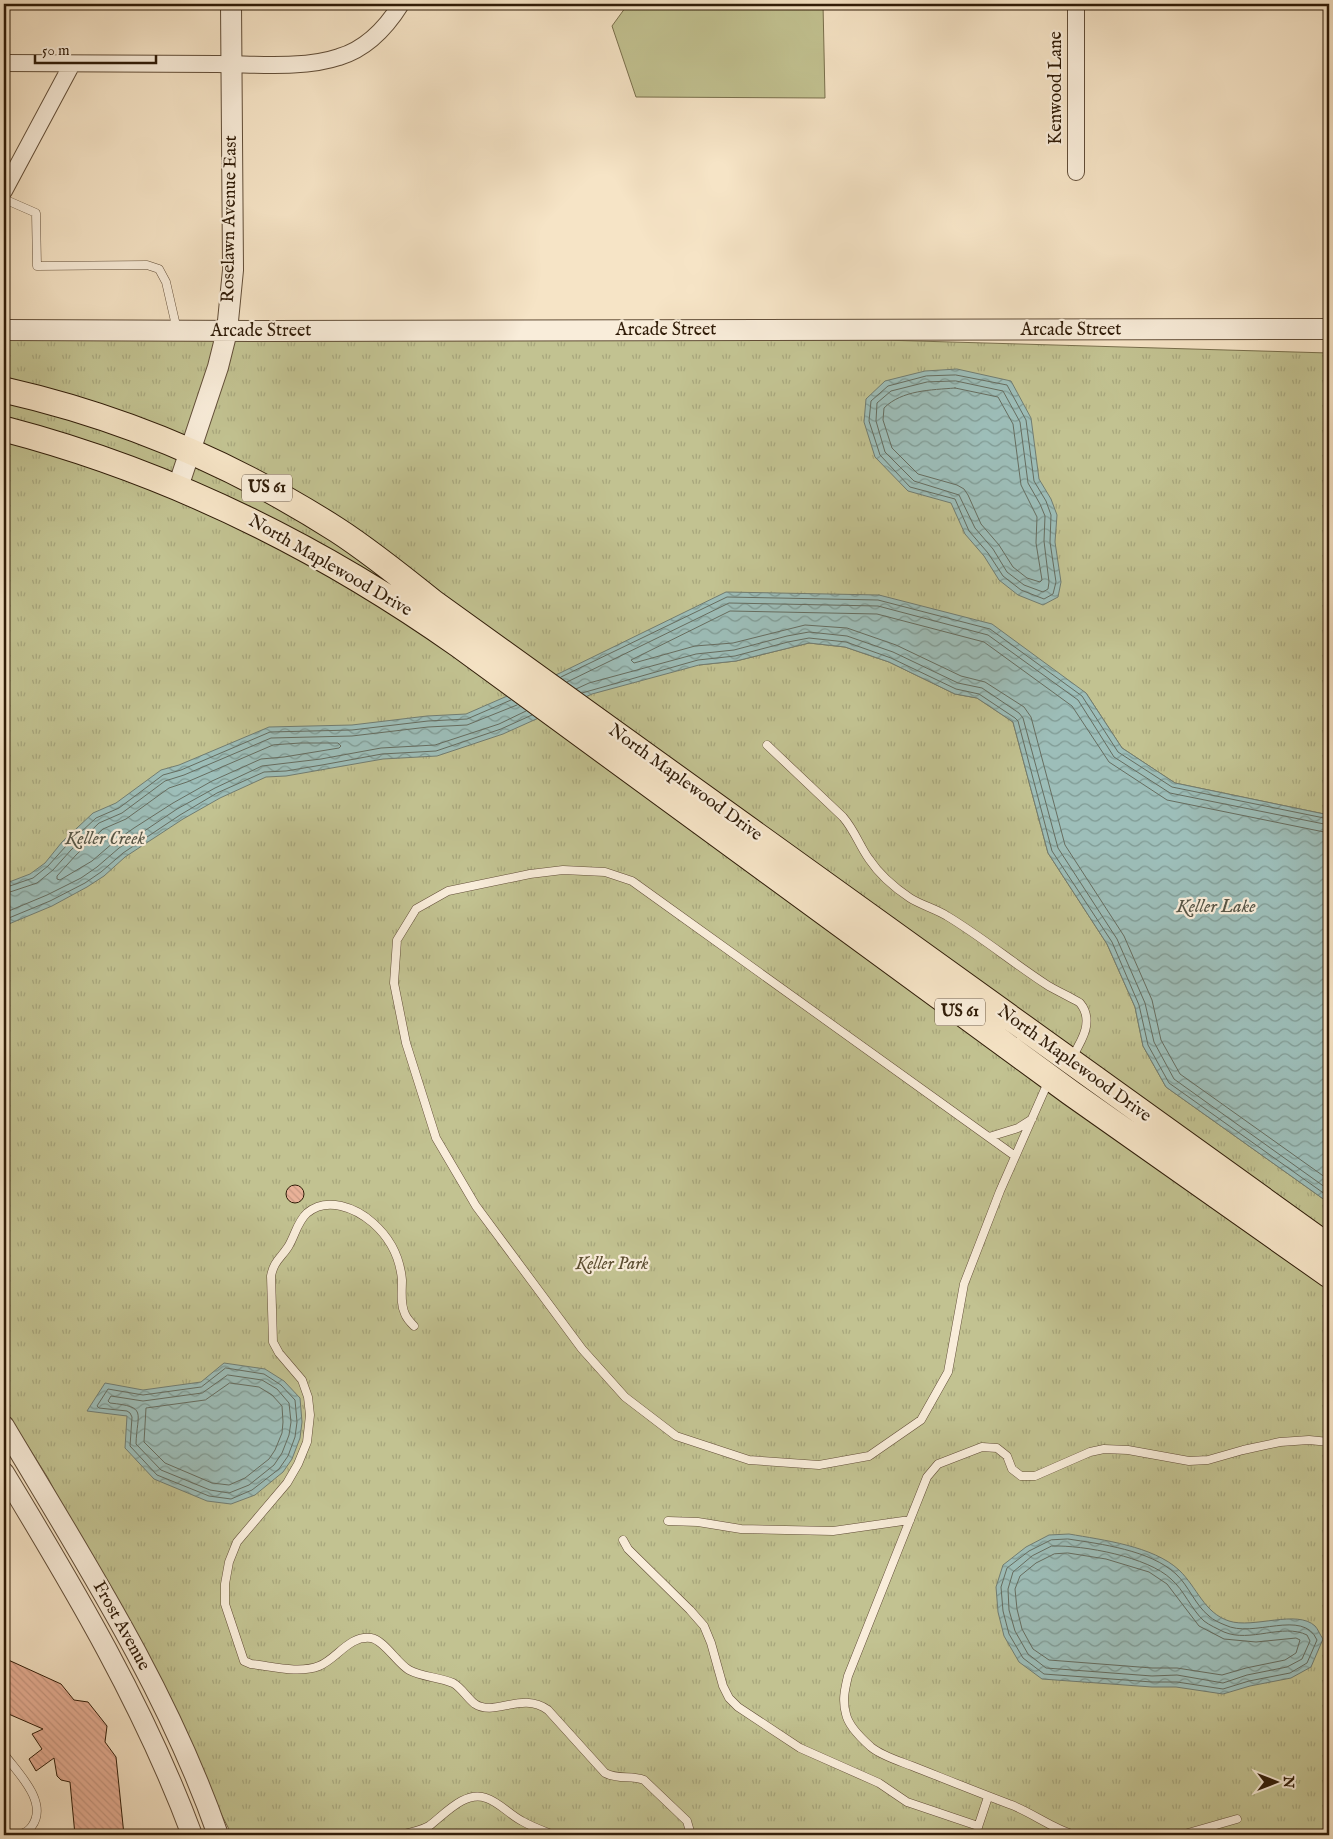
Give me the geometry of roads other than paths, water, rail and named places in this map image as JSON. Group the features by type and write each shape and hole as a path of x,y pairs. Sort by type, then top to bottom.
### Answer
{"main road":[{"name":"North Maplewood Drive","path":"4,390 44,399 94,414 158,437 251,479 339,531 499,650 1329,1247"},
{"name":"North Maplewood Drive","path":"4,429 106,460 178,487 236,513 300,545 361,580 421,618 1050,1078 1329,1275"}],"street":[{"name":"Roselawn Avenue East","path":"178,487 218,367 227,331 233,270 231,4"},
{"path":"4,63 306,64 324,62 357,50 372,40 401,4"},
{"name":"Kenwood Lane","path":"1076,4 1076,172"},
{"path":"4,191 72,64"},
{"name":"Arcade Street","path":"4,330 1329,329"},
{"name":"Frost Avenue","path":"4,1426 121,1624 151,1679 180,1739 218,1835"},
{"name":"Frost Avenue","path":"4,1473 75,1591 129,1690 158,1750 192,1835"}],"lane":[{"path":"4,199 36,212 37,266 147,265 160,269 166,282 177,331"},
{"path":"767,745 843,817 853,830 869,859 888,880 911,898 947,916 1012,959 1046,985 1065,997 1079,1002 1086,1015 1085,1036 1070,1060"},
{"path":"1015,1156 632,881 606,872 563,870 530,874 448,892 416,909 397,940 394,983 406,1043 436,1138 476,1206 582,1349 624,1398 676,1436 749,1460 819,1465 869,1456 921,1420 948,1372 964,1284 1000,1191 1050,1078"},
{"path":"989,1137 1018,1128 1032,1119"},
{"path":"414,1326 405,1314 399,1262 390,1241 373,1223 350,1208 334,1204 320,1206 307,1213 297,1226 289,1245 273,1265 271,1276 273,1342 279,1353 302,1380 308,1398 310,1415 307,1442 298,1464 287,1483 237,1542 229,1562 225,1584 225,1604 244,1661 251,1664 304,1670 324,1663 353,1642 371,1638 378,1641 409,1670 452,1683 476,1704 485,1707 530,1702 540,1704 548,1710 605,1773 614,1778 636,1777 644,1780 687,1822 691,1835"},
{"path":"1075,1835 1065,1833 1024,1810 890,1758 872,1748 854,1728 846,1715 843,1697 848,1676 927,1477 938,1464 982,1447 997,1448 1007,1456 1012,1469 1021,1476 1035,1476 1090,1452 1104,1449 1147,1452 1189,1461 1208,1460 1280,1442 1309,1440 1329,1442"},
{"path":"668,1521 698,1522 741,1529 833,1531 910,1520"},
{"path":"623,1540 628,1549 704,1626 711,1643 723,1686 729,1698 738,1707 800,1748 879,1783 907,1802 978,1826"},
{"path":"4,1754 34,1795 37,1815 35,1822 29,1830 21,1834 4,1834"},
{"path":"399,1835 428,1827 452,1807 466,1799 478,1796 487,1798 522,1821 554,1835"},
{"path":"977,1835 978,1826 988,1797"},
{"path":"1182,1835 1237,1819"}],"water":[{"path":"957,369 1011,381 1031,418 1039,479 1051,499 1057,515 1055,542 1061,582 1058,597 1043,605 1018,595 999,580 984,556 965,534 951,503 908,491 875,457 864,422 866,399 885,381 925,371"},
{"name":"Keller Lake","path":"726,592 879,595 992,624 1086,693 1122,748 1175,783 1329,815 1329,1203 1166,1087 1143,1046 1135,1007 1107,944 1048,853 1013,722 977,698 955,694 889,662 845,647 809,643 736,661 699,665 592,694 503,734 437,756 383,759 286,776 266,777 220,798 183,819 125,857 104,876 87,887 52,906 4,926 4,884 30,874 45,863 62,842 93,813 116,803 161,770 179,765 269,727 352,725 427,716 466,714 560,673"},
{"path":"224,1363 265,1369 284,1381 300,1398 302,1422 300,1438 292,1459 283,1472 255,1495 231,1504 207,1501 154,1479 125,1448 127,1416 87,1411 105,1383 143,1390 201,1382"},
{"path":"1069,1534 1127,1545 1156,1555 1179,1570 1207,1606 1220,1617 1229,1621 1250,1623 1297,1619 1307,1621 1315,1626 1323,1639 1311,1667 1291,1678 1250,1686 1223,1694 1176,1687 1042,1679 1019,1662 1004,1636 998,1612 996,1587 1003,1565 1026,1547 1049,1535"}],"water label":[{"name":"Keller Creek","path":"105,839"}],"park label":[{"name":"Keller Park","path":"612,1264"}]}
